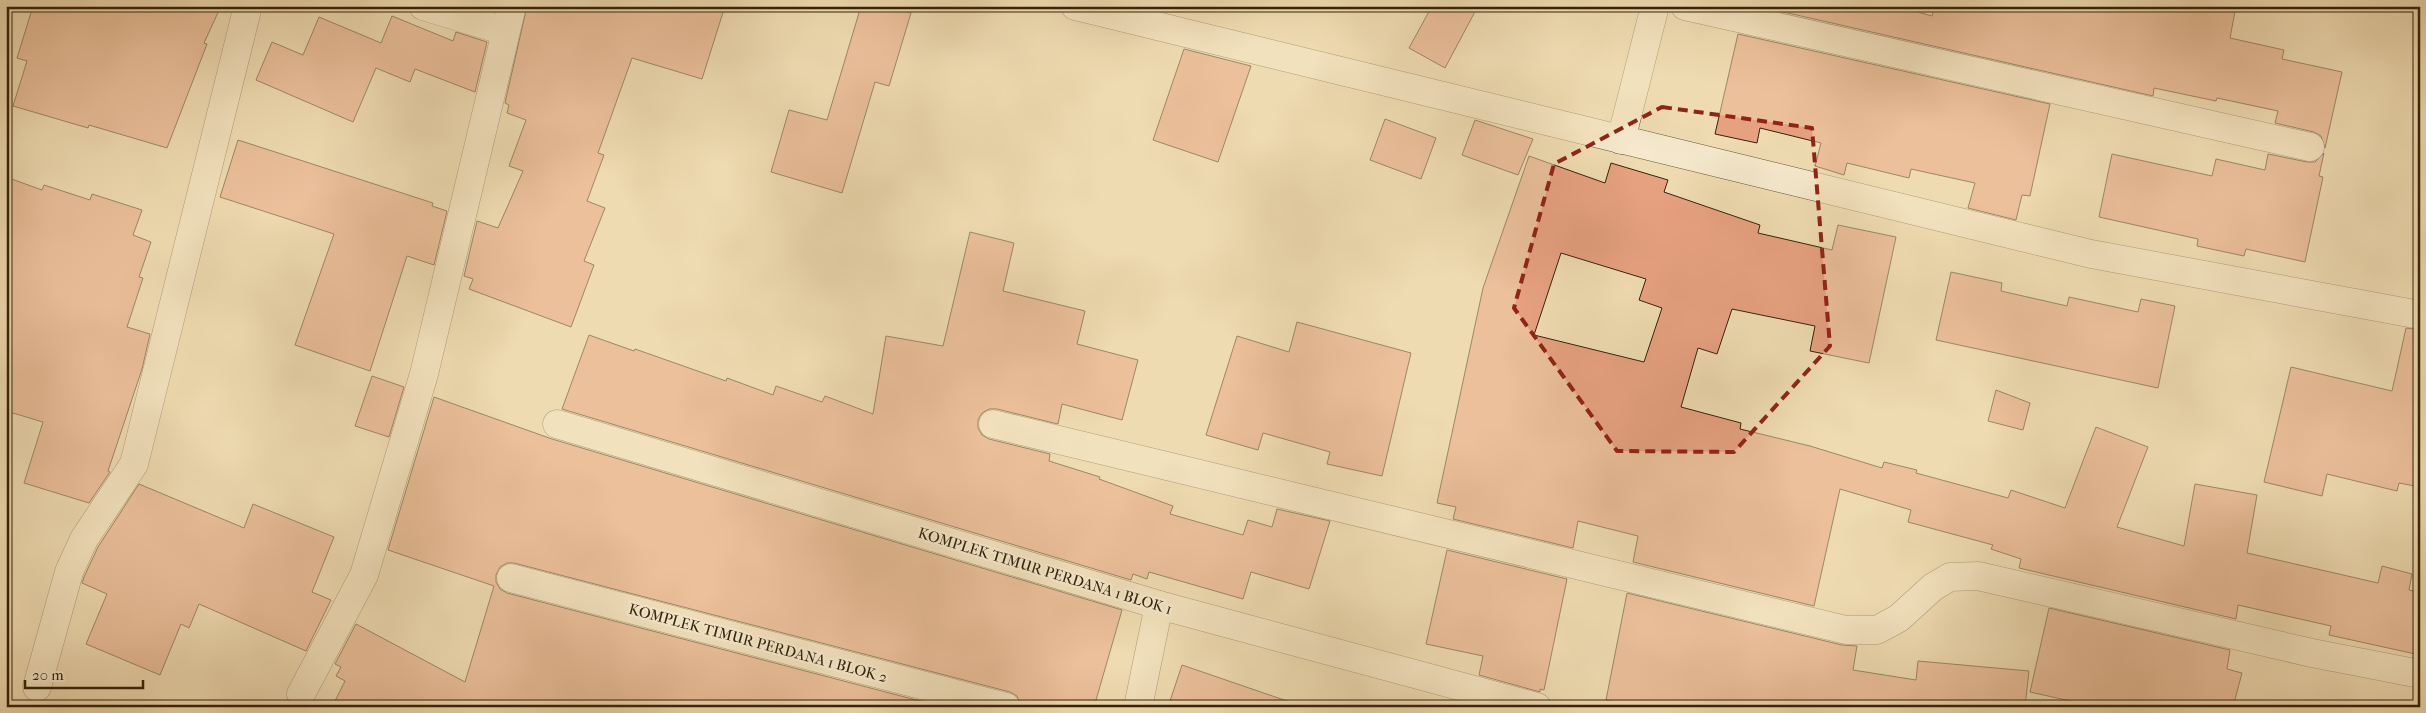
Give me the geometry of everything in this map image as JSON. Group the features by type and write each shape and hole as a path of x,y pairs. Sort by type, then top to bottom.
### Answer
{"street":[{"path":"37,687 69,572 84,539 134,464 248,6"},
{"path":"301,694 364,575 424,374 509,19 423,6"},
{"path":"1075,6 2092,254 2420,315"},
{"path":"1621,140 1655,6"},
{"path":"1685,6 2310,147"},
{"name":"KOMPLEK TIMUR PERDANA 1 BLOK 1","path":"557,424 1159,605 1537,707"},
{"path":"993,424 1846,630 1877,630 1899,618 1933,587 1950,577 1978,576 2312,653 2420,674"},
{"name":"KOMPLEK TIMUR PERDANA 1 BLOK 2","path":"511,578 1006,707"},
{"path":"1138,707 1159,605"}],"highlighted area":[{"path":"1662,107 1812,128 1830,346 1734,452 1617,451 1514,308 1554,164"}],"building":[{"path":"33,6 221,6 204,43 207,44 167,148 89,125 88,128 13,106 27,61 17,58"},
{"path":"527,6 725,6 702,79 632,58 598,153 604,155 587,201 605,208 584,261 594,265 571,327 469,289 473,279 464,276 477,221 498,228 523,171 509,166 526,120 507,113 509,105 505,103"},
{"path":"861,6 887,6 911,13 889,86 875,82 842,193 771,172 789,110 827,120"},
{"path":"1432,6 1478,6 1445,68 1409,48"},
{"path":"1757,6 1896,6 1932,16 1934,6 2236,6 2230,38 2284,50 2282,59 2342,72 2325,148 2321,136 2314,132 2275,123 2278,111 2217,98 2216,101 2154,88 2153,96"},
{"path":"392,16 453,41 456,32 487,42 475,92 415,69 410,82 376,68 353,122 256,80 272,42 303,55 319,17 381,43"},
{"path":"1738,34 2050,104 2030,196 2022,195 2016,220 1968,208 1975,183 1911,169 1909,178 1847,163 1844,175 1815,166 1821,143 1760,128 1757,143 1715,134"},
{"path":"1184,49 1251,66 1218,162 1153,140"},
{"path":"1385,119 1436,138 1421,179 1370,160"},
{"path":"1475,120 1533,139 1518,175 1462,155"},
{"path":"238,140 433,203 432,206 447,211 434,265 407,256 370,371 295,345 334,234 220,197"},
{"path":"2324,153 2319,176 2323,177 2305,262 2246,249 2244,256 2197,246 2198,239 2099,217 2112,154 2212,176 2216,159 2265,170 2268,154 2315,162"},
{"path":"1529,156 1605,183 1611,163 1668,180 1664,192 1760,225 1758,233 1832,250 1838,225 1896,237 1869,363 1810,351 1815,326 1732,309 1717,354 1698,348 1681,407 1741,423 1740,429 1810,446 1882,468 1884,462 1917,470 1916,473 2008,498 2011,490 2065,508 2096,427 2148,447 2117,527 2184,546 2195,484 2257,495 2247,553 2378,583 2382,566 2412,574 2409,590 2420,593 2420,655 2329,635 2331,626 2238,605 2236,619 2019,568 2021,559 1991,549 1993,545 1908,522 1911,510 1840,489 1814,606 1633,562 1638,536 1578,521 1573,548 1453,519 1456,507 1437,503 1483,288","holes":["1561,253 1646,279 1639,300 1662,308 1644,362 1534,335"]},
{"path":"6,177 42,190 44,185 90,200 92,194 142,210 133,235 151,242 139,277 143,278 127,327 150,334 142,369 108,471 110,472 89,503 24,483 43,422 6,411"},
{"path":"970,232 1014,243 1003,291 1085,311 1077,344 1138,360 1122,420 1062,404 1058,424 997,409 989,409 982,413 978,420 978,428 982,435 989,439 1050,454 1049,461 1100,477 1099,479 1173,506 1170,514 1243,535 1248,520 1272,527 1277,509 1330,521 1309,589 1251,572 1243,599 1149,572 1147,579 1133,574 1131,580 562,409 589,335 726,381 727,378 773,395 776,386 822,402 825,396 873,414 886,336 943,346"},
{"path":"1951,272 2002,283 2001,291 2067,306 2069,297 2138,312 2141,299 2175,306 2158,388 1936,340"},
{"path":"1297,322 1411,353 1382,476 1327,464 1330,452 1263,433 1258,450 1206,435 1237,336 1289,352"},
{"path":"2406,328 2420,330 2420,487 2399,483 2397,491 2327,474 2322,496 2264,482 2291,367 2392,391"},
{"path":"372,376 404,387 389,437 355,426"},
{"path":"1996,390 2030,403 2023,430 1988,421"},
{"path":"434,397 552,439 1122,610 1094,707 1021,707 1017,696 1010,692 514,563 507,563 500,567 496,575 496,582 500,589 507,593 943,707 332,707 345,681 336,676 341,667 335,664 356,624 465,682 494,586 388,550"},
{"path":"139,484 244,528 253,504 334,537 312,592 331,600 306,651 199,604 189,628 181,624 160,675 86,644 107,594 82,583 98,547"},
{"path":"1447,550 1567,579 1544,690 1540,689 1540,692 1479,675 1483,656 1426,644"},
{"path":"1627,593 1842,645 1857,646 1853,670 1916,680 1918,661 2029,671 2025,707 1645,707 1606,700"},
{"path":"2049,608 2230,650 2227,669 2242,673 2233,707 2097,707 2030,692"},
{"path":"1182,665 1290,702 1289,707 1168,707"}]}
